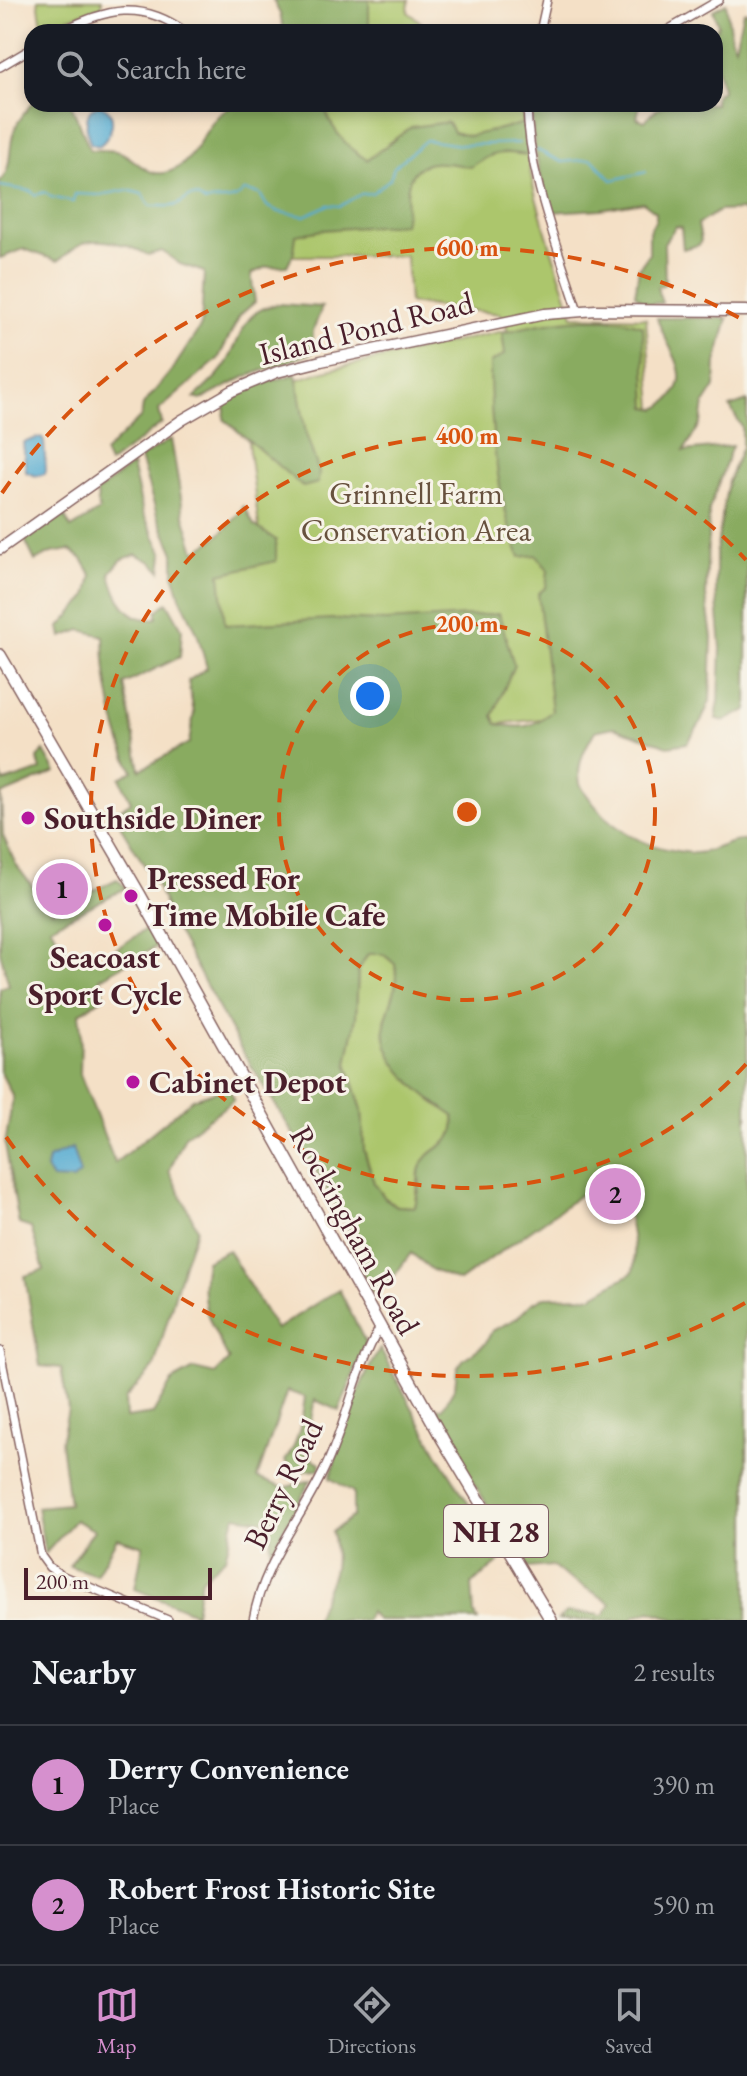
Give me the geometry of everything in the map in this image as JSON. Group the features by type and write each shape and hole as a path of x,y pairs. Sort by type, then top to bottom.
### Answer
{"main road":[{"name":"Rockingham Road","path":"0,655 151,915 494,1529 551,1620"},
{"name":"NH 28","path":"0,662 12,676"}],"street":[{"path":"542,24 547,0"},
{"path":"678,24 719,0"},
{"path":"77,24 96,15 127,10 155,13 173,24"},
{"path":"0,67 24,53"},
{"path":"527,112 529,141 538,182 578,311"},
{"name":"Island Pond Road","path":"0,549 158,436 201,408 249,383 321,361 513,320 578,311 747,311"},
{"name":"Berry Road","path":"253,1620 264,1579 326,1467 359,1367 380,1327"},
{"path":"0,1351 35,1540 41,1556 49,1567 61,1575 168,1620"}],"green space":[{"path":"38,0 102,0 102,6 57,24 42,24"},
{"path":"273,0 369,0 369,24 282,24"},
{"path":"369,0 409,0 408,12 422,24 369,24"},
{"path":"726,3 735,46 743,12 747,11 747,217 743,210 719,211 698,224 699,245 683,249 681,227 676,226 664,243 665,284 657,287 662,303 644,304 635,294 639,268 649,254 649,231 656,219 656,212 643,202 552,212 537,159 532,112 638,112 637,118 645,121 653,112 723,112 723,24 718,24 713,10"},
{"path":"25,112 74,112 90,150 120,152 158,173 177,168 186,161 208,128 224,112 327,112 340,136 367,160 411,127 448,122 453,132 470,136 525,123 529,156 498,154 471,167 442,163 424,165 411,176 404,224 296,235 294,252 287,266 266,267 251,274 255,302 240,315 218,359 159,410 162,423 109,464 104,453 141,417 143,405 173,369 201,326 204,272 180,264 162,251 148,255 105,241 79,245 58,261 24,249 0,258 0,181 9,164 15,127"},
{"name":"Grinnell Farm Conservation Area","path":"241,112 523,112 533,185 573,316 646,318 667,589 559,717 233,754 213,632 178,580 262,549 242,397 324,371 508,330 501,314 409,303 406,256 202,256"},
{"path":"279,304 322,307 313,331 312,353 245,377 201,400 194,398 225,366 251,317 258,311"},
{"path":"657,318 728,318 716,363 715,387 704,404 701,423 684,451 732,446 709,510 706,596 712,637 710,701 687,743 668,746 614,727 595,731 583,756 579,776 582,788 603,814 625,833 651,845 694,853 747,841 747,1620 677,1620 651,1611 634,1616 631,1620 558,1620 567,1612 604,1615 611,1604 552,1566 528,1568 469,1476 438,1419 437,1408 442,1409 455,1387 457,1368 464,1359 485,1344 492,1331 517,1318 532,1303 544,1297 592,1296 632,1273 633,1240 622,1172 617,1169 607,1172 572,1201 459,1281 432,1270 411,1253 387,1286 370,1293 347,1226 241,1049 173,925 157,886 121,827 118,811 131,802 120,778 133,771 120,740 111,705 104,636 81,630 62,637 60,627 87,597 92,576 82,559 70,550 51,553 35,561 25,540 64,515 71,528 99,511 97,492 132,465 143,513 163,554 161,571 136,554 121,560 110,573 112,582 131,613 147,619 157,618 157,611 167,602 182,629 180,657 124,684 140,770 189,743 194,713 188,681 207,668 197,632 180,597 174,576 174,553 157,515 140,458 171,439 184,515 195,551 222,532 244,506 254,525 276,540 276,561 220,574 225,625 331,619 386,621 499,614 514,665 493,716 497,724 521,727 533,724 552,711 538,594 546,587 548,570 536,555 520,557 505,511 493,437 490,363 505,354 502,333 535,325 610,319 643,326 647,407 657,409 671,398 678,388 680,377 674,355","holes":["368,954 383,954 395,964 396,973 386,1019 388,1049 405,1076 454,1116 452,1134 420,1168 415,1207 397,1206 385,1198 374,1183 364,1150 362,1110 347,1063 356,1017 358,970"]},
{"path":"296,374 306,434 319,472 318,483 303,487 224,419 226,401 257,385"},
{"path":"747,401 747,710 725,721 716,719 721,648 716,552 728,481 742,447 742,427 730,407"},
{"path":"44,751 56,772 1,795 3,836 16,865 52,911 117,879 126,888 50,927 74,959 99,960 146,929 158,946 100,978 105,996 79,1014 80,1074 115,1163 193,1099 229,1087 234,1100 185,1136 169,1171 197,1228 154,1367 125,1399 126,1418 153,1414 172,1381 194,1369 215,1374 229,1360 207,1313 203,1290 206,1261 228,1250 276,1329 339,1289 366,1344 339,1411 315,1400 304,1453 320,1463 319,1470 293,1472 285,1461 297,1438 305,1397 287,1391 257,1478 284,1488 311,1480 271,1552 270,1521 235,1516 225,1558 201,1579 195,1613 135,1589 143,1546 117,1538 96,1575 69,1566 94,1530 75,1520 45,1554 37,1507 69,1504 61,1442 68,1409 61,1368 40,1366 25,1276 44,1270 31,1228 19,1224 5,1144 13,1097 0,1071 0,988 9,985 0,952 0,772 4,782 41,770 37,758"},
{"path":"368,954 383,954 395,964 394,993 385,1021 432,1101 454,1116 452,1134 420,1168 415,1207 398,1206 385,1198 374,1183 364,1150 362,1110 347,1063 356,1017 358,970"},
{"path":"380,1349 437,1453 503,1559 472,1584 474,1614 478,1620 377,1620 369,1611 366,1620 315,1620 334,1569 332,1532 353,1516 353,1492 330,1478 357,1395"}],"water":[{"path":"90,112 110,113 110,131 99,146 91,144 87,133"},
{"path":"42,438 44,442 46,470 45,474 36,476 26,472 23,443"},
{"path":"72,1148 80,1174 73,1180 52,1179 46,1169 48,1159"}],"waterway":[{"path":"0,186 31,191 35,195 45,192 51,197 73,202 75,194 100,195 127,190 142,194 150,206 177,205 194,196 205,202 231,199 244,191 260,194 267,206 279,212 304,216 328,205 340,206 361,194 372,193 390,179 394,167 426,140 461,145 519,143"},
{"path":"537,150 562,162 592,159 612,180 646,172"}],"place":[{"name":"Southside Diner","path":"28,818"},
{"name":"Derry Convenience","path":"62,889"},
{"name":"Pressed For Time Mobile Cafe","path":"131,896"},
{"name":"Seacoast Sport Cycle","path":"105,925"},
{"name":"Cabinet Depot","path":"133,1082"},
{"name":"Robert Frost Historic Site","path":"615,1194"}]}
